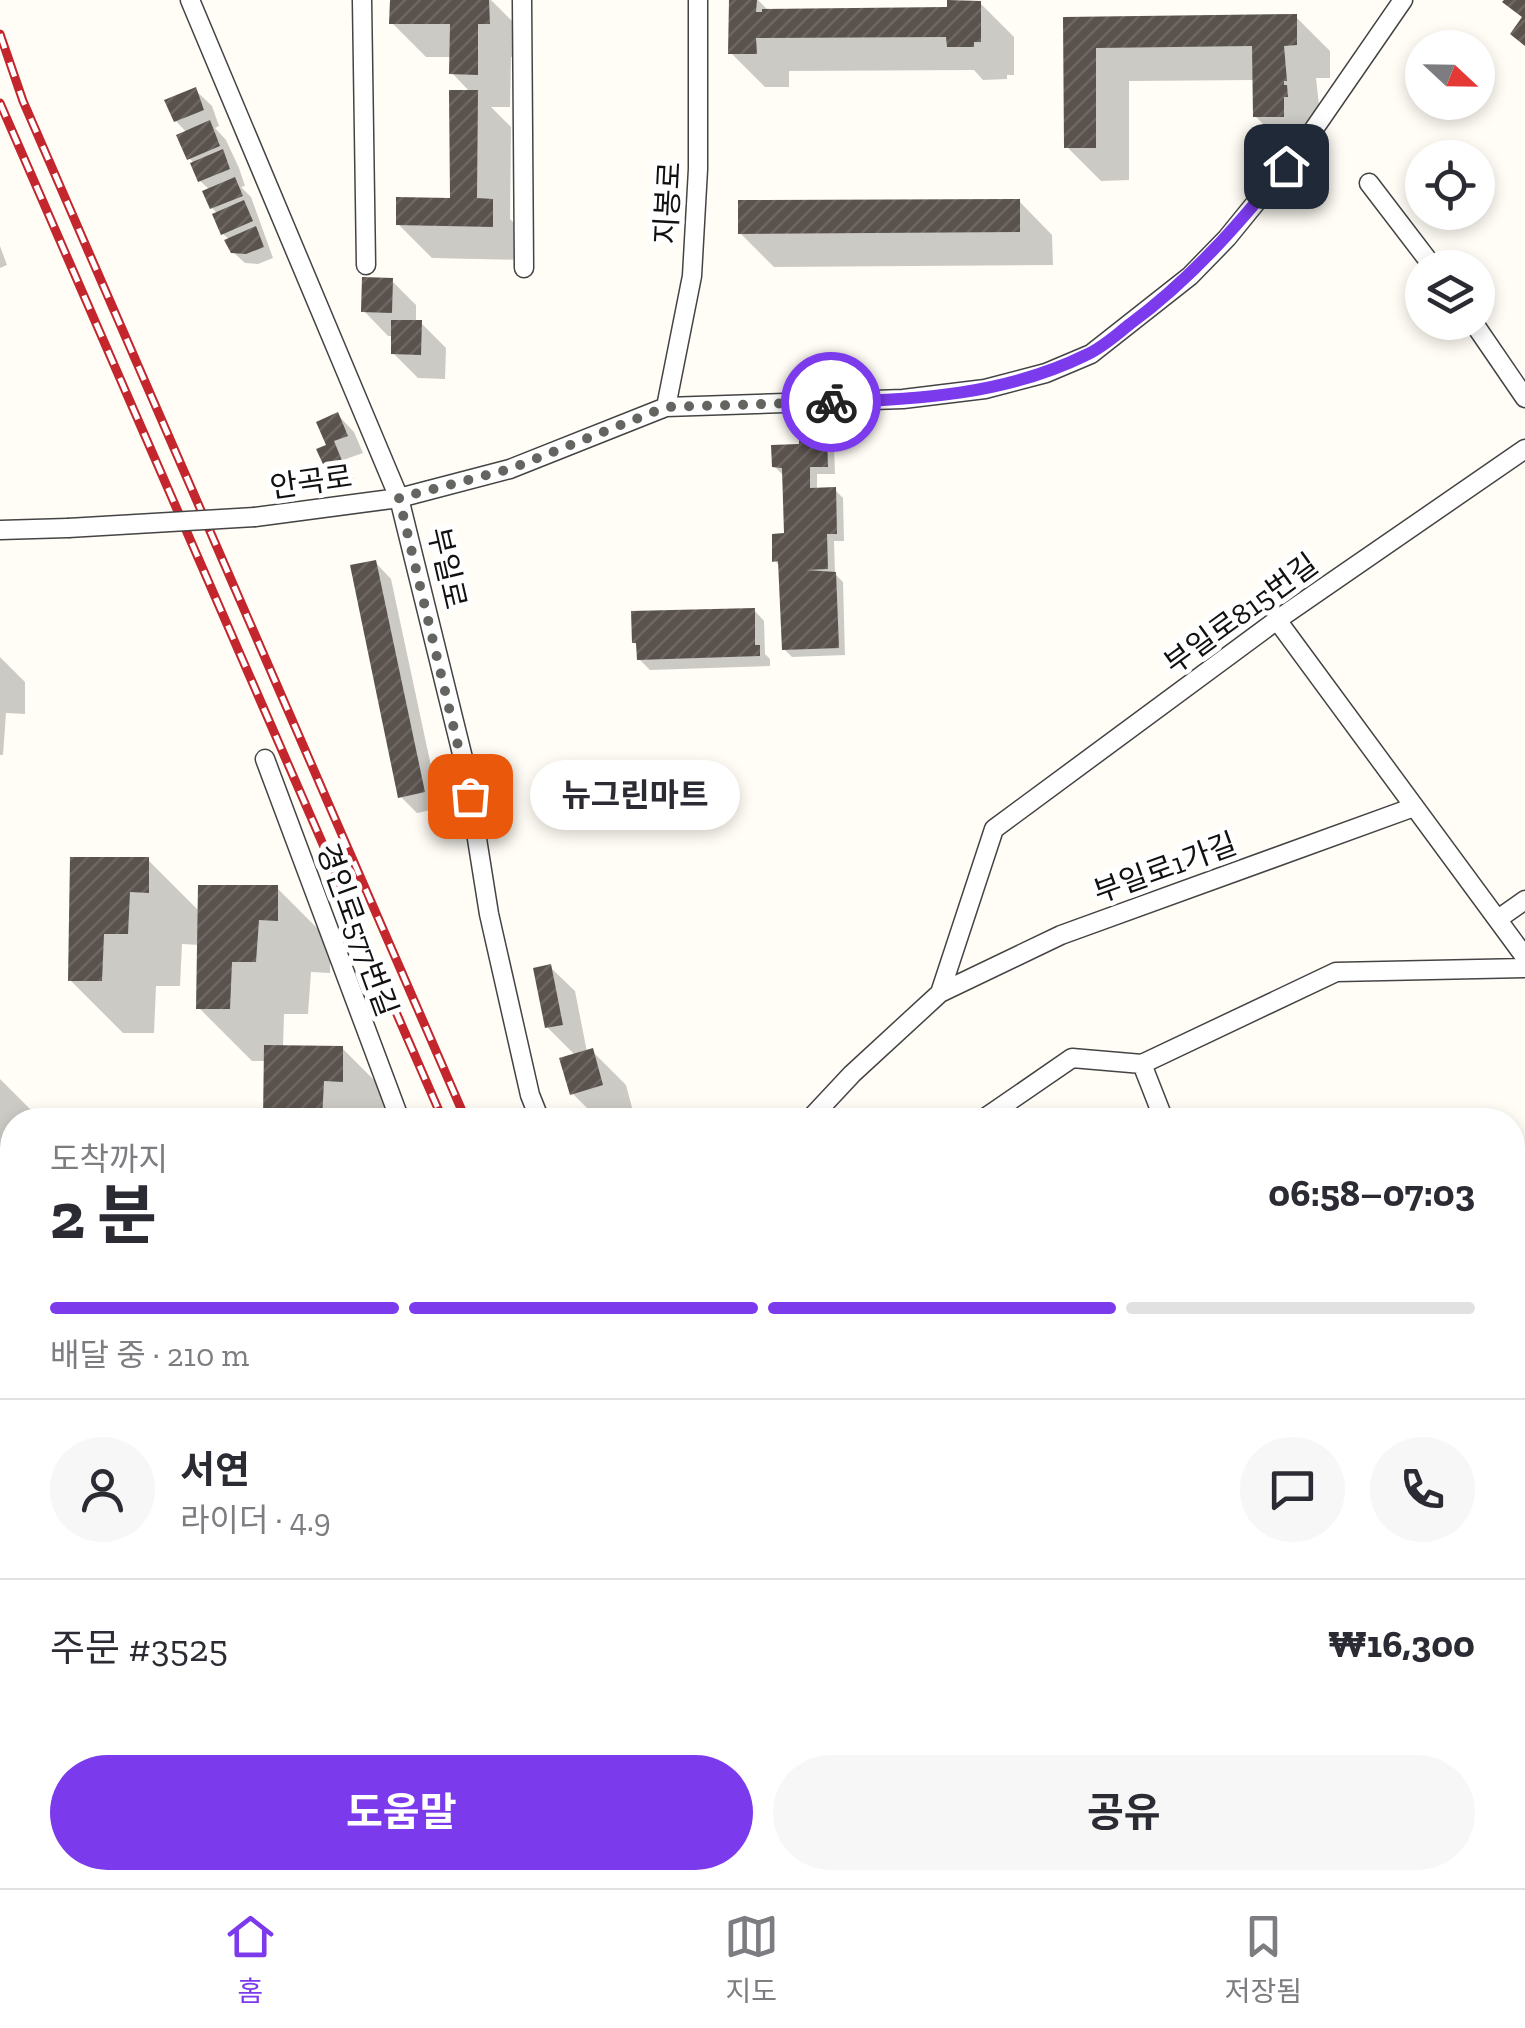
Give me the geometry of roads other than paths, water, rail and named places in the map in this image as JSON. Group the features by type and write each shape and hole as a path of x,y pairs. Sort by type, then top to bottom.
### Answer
{"street":[{"name":"부일로","path":"190,0 399,498 466,770 489,914 535,1108"},
{"path":"362,0 366,265"},
{"path":"522,0 524,268"},
{"name":"지봉로","path":"666,407 692,276 698,169 698,0"},
{"name":"안곡로","path":"0,530 254,518 399,498 510,469 666,407 903,399 985,389 1046,373 1090,354 1190,276 1227,238 1305,142 1396,2"},
{"path":"1369,182 1420,250"},
{"path":"1485,340 1525,398"},
{"name":"부일로815번길","path":"994,829 1277,620 1525,449"},
{"path":"1277,620 1525,957"},
{"name":"경인로577번길","path":"265,758 396,1108"},
{"name":"부일로1가길","path":"820,1108 940,994 1061,935 1414,807"},
{"name":"부일로1가길","path":"940,994 994,829"},
{"path":"1498,919 1525,900"},
{"path":"999,1108 1072,1058 1142,1064 1336,972 1525,968"},
{"path":"1142,1064 1159,1108"}],"railway":[{"path":"0,34 23,101 461,1108"},
{"path":"0,103 438,1108"}],"place":[{"name":"뉴그린마트","path":"470,796"}]}
